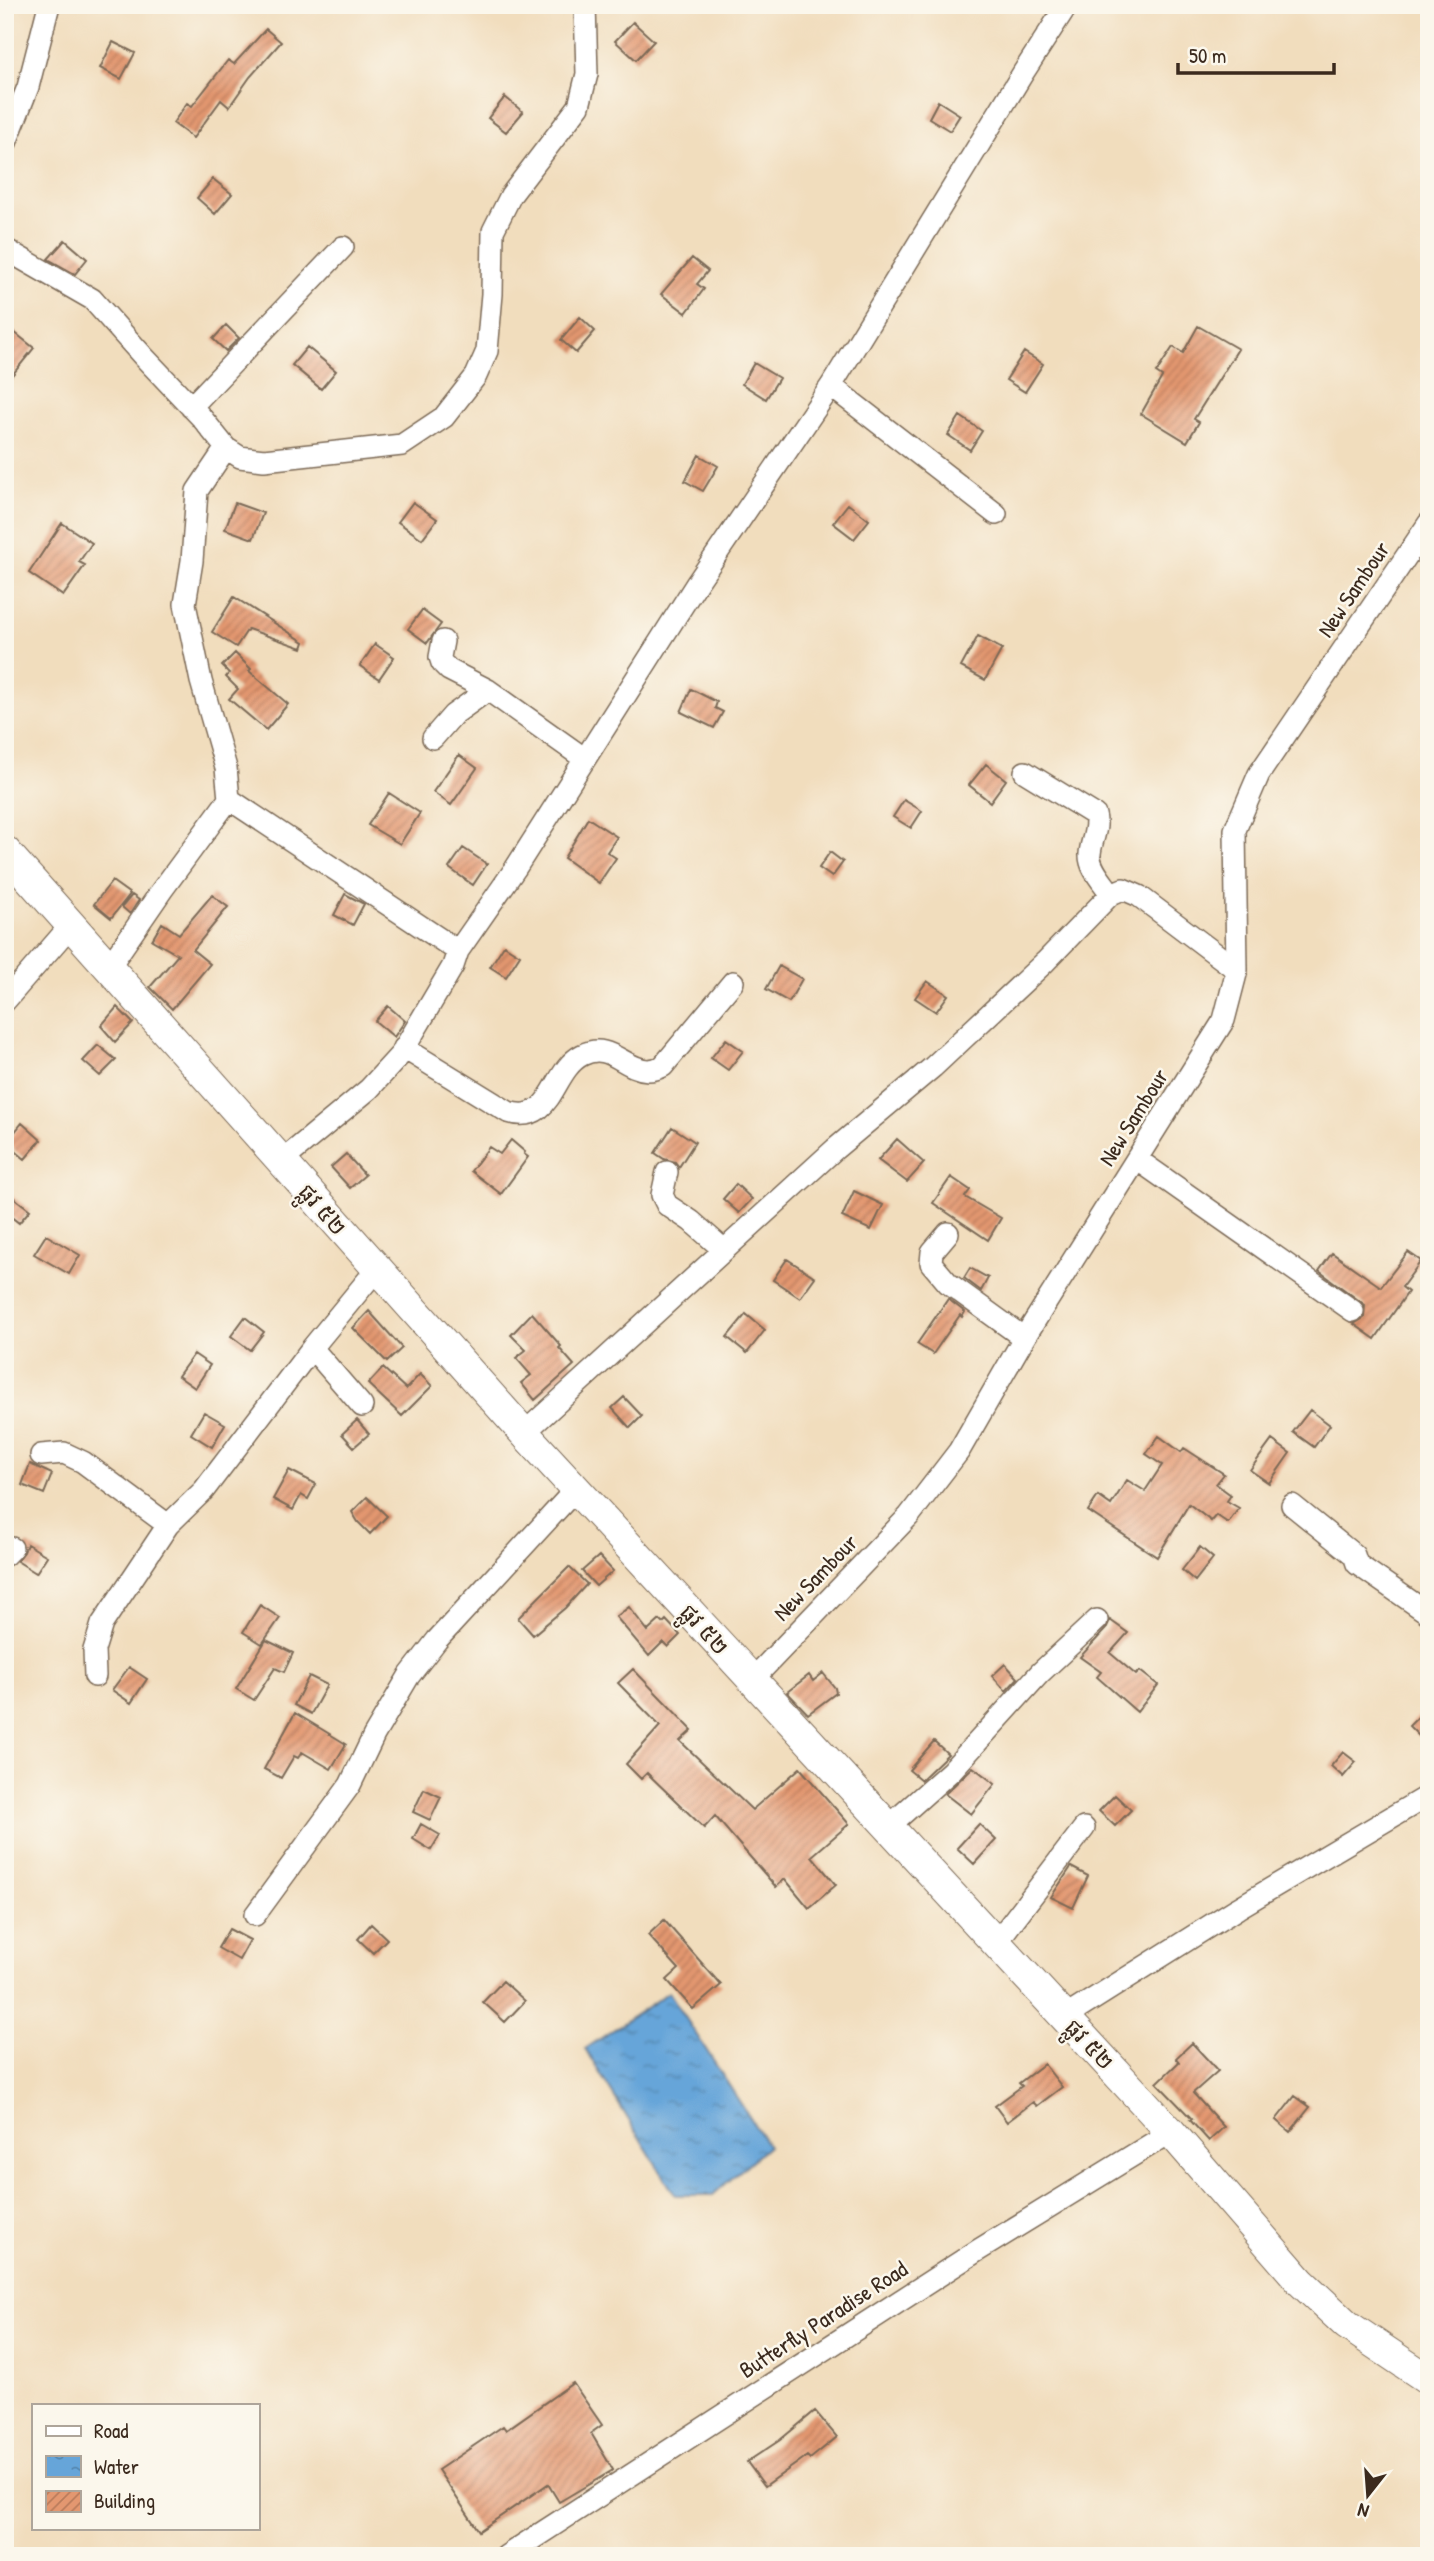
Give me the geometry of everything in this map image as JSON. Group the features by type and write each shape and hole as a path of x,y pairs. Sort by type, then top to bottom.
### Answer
{"street":[{"path":"5,145 28,88 49,5"},
{"path":"5,249 92,299 226,448 240,457 264,460 402,445 444,417 476,376 487,351 492,294 493,231 511,195 579,106 587,74 585,5"},
{"path":"282,1161 369,1089 404,1048 453,966 458,951 515,869 697,583 831,386 1067,5"},
{"path":"191,407 343,247"},
{"path":"831,386 996,514"},
{"path":"109,967 229,799 226,768 201,681 185,604 192,561 197,491 226,448"},
{"name":"New Sambour","path":"752,1680 909,1516 959,1451 1024,1338 1224,1020 1237,970 1235,830 1259,774 1429,523"},
{"path":"443,642 440,657 449,670 488,690 585,760"},
{"path":"433,738 453,715 488,690"},
{"path":"1025,772 1095,815 1097,824 1090,855 1092,867 1111,894"},
{"path":"229,799 458,951"},
{"name":"ផ្លូវ ៥២","path":"5,850 376,1270 1171,2132 1301,2282 1347,2325 1429,2380"},
{"path":"524,1433 835,1149 933,1067 1045,962 1111,894 1123,889 1139,896 1237,970"},
{"path":"5,1002 71,925"},
{"path":"404,1048 508,1112 526,1116 539,1110 579,1056 593,1051 607,1052 633,1067 649,1070 663,1066 733,982"},
{"path":"1138,1160 1353,1311"},
{"path":"667,1172 662,1195 667,1205 691,1221 724,1250"},
{"path":"948,1233 932,1252 931,1263 948,1283 1024,1338"},
{"path":"95,1676 94,1650 102,1624 168,1525 204,1490 312,1348 376,1270"},
{"path":"312,1348 362,1406"},
{"path":"41,1455 64,1453 83,1462 168,1525"},
{"path":"255,1914 350,1786 374,1735 409,1676 437,1640 576,1489"},
{"path":"1292,1505 1354,1555 1357,1564 1429,1614"},
{"path":"888,1827 951,1771 1040,1673 1097,1620"},
{"path":"1065,2017 1238,1908 1429,1795"},
{"path":"996,1943 1084,1828"},
{"name":"Butterfly Paradise Road","path":"506,2556 977,2251 1171,2132"}],"water":[{"path":"669,1992 768,2146 713,2195 675,2195 585,2049"}],"building":[{"path":"633,22 654,41 636,60 615,41"},
{"path":"266,29 281,42 250,77 229,107 221,100 193,138 173,123 187,103 192,106 228,60 234,64"},
{"path":"113,42 135,53 121,79 100,68"},
{"path":"505,97 523,112 506,132 488,118"},
{"path":"938,101 960,115 950,131 929,118"},
{"path":"213,179 232,194 215,214 197,198"},
{"path":"65,240 87,259 75,274 48,259"},
{"path":"692,258 708,271 697,284 704,289 686,313 661,294"},
{"path":"580,317 595,331 576,353 561,340"},
{"path":"226,325 239,338 226,351 213,339"},
{"path":"1198,326 1238,349 1194,419 1199,422 1187,442 1141,414 1162,377 1156,373 1173,347 1183,353"},
{"path":"14,332 34,348 5,384 5,343"},
{"path":"307,347 336,371 321,389 292,365"},
{"path":"1024,352 1043,364 1025,392 1006,380"},
{"path":"754,363 779,378 766,399 742,384"},
{"path":"960,416 982,431 970,450 948,435"},
{"path":"699,455 718,466 703,491 685,481"},
{"path":"413,502 437,519 422,539 398,522"},
{"path":"235,503 263,513 253,539 225,529"},
{"path":"848,504 869,520 854,539 833,523"},
{"path":"62,523 92,543 79,562 85,565 63,596 29,573"},
{"path":"234,597 304,642 302,648 248,629 236,647 212,632"},
{"path":"422,610 441,624 427,643 408,629"},
{"path":"978,636 1002,649 985,680 961,667"},
{"path":"375,644 394,657 379,679 360,666"},
{"path":"235,653 251,669 249,671 288,704 266,730 229,699 238,689 226,677 229,673 222,666"},
{"path":"691,689 717,702 715,708 723,712 714,728 681,712"},
{"path":"459,755 477,768 451,805 433,792"},
{"path":"986,764 1006,780 990,802 969,785"},
{"path":"389,793 420,813 400,844 368,825"},
{"path":"904,800 922,811 911,828 893,817"},
{"path":"588,818 617,837 607,852 616,858 599,883 564,858"},
{"path":"463,848 487,864 473,885 449,868"},
{"path":"830,852 843,862 832,877 819,868"},
{"path":"112,881 130,894 111,918 94,904"},
{"path":"345,894 364,904 353,925 334,915"},
{"path":"132,895 139,900 130,914 122,907"},
{"path":"212,895 228,907 193,950 210,964 172,1009 150,987 178,955 152,940 162,923 179,934"},
{"path":"504,945 520,955 506,977 490,967"},
{"path":"779,966 802,979 789,1002 766,989"},
{"path":"927,981 948,995 936,1012 915,998"},
{"path":"388,1006 405,1021 394,1037 375,1021"},
{"path":"117,1007 133,1023 115,1042 101,1026"},
{"path":"726,1039 743,1051 728,1070 711,1058"},
{"path":"98,1045 116,1060 100,1076 83,1061"},
{"path":"22,1123 41,1140 25,1159 6,1143"},
{"path":"672,1127 695,1142 679,1167 675,1162 655,1153"},
{"path":"897,1139 924,1163 907,1182 878,1160"},
{"path":"511,1140 528,1157 501,1194 471,1171 489,1147 500,1154"},
{"path":"346,1154 365,1175 350,1188 331,1167"},
{"path":"951,1177 970,1190 965,1197 1001,1218 988,1240 933,1203"},
{"path":"736,1184 752,1199 739,1213 723,1199"},
{"path":"5,1191 30,1210 19,1223 5,1212"},
{"path":"854,1191 883,1205 871,1230 842,1217"},
{"path":"46,1235 80,1255 69,1274 34,1254"},
{"path":"1408,1252 1421,1261 1402,1287 1408,1292 1375,1339 1354,1324 1364,1318 1365,1305 1319,1271 1332,1253 1381,1287"},
{"path":"787,1259 815,1277 800,1298 773,1280"},
{"path":"970,1268 988,1278 981,1291 964,1278"},
{"path":"948,1299 965,1312 962,1317 960,1315 933,1354 917,1344"},
{"path":"369,1311 402,1348 387,1362 353,1328"},
{"path":"532,1313 574,1365 535,1400 521,1383 531,1375 516,1358 526,1350 511,1335"},
{"path":"746,1314 765,1330 747,1353 727,1337"},
{"path":"245,1317 264,1332 250,1350 231,1336"},
{"path":"194,1354 210,1365 195,1388 178,1376"},
{"path":"383,1368 406,1389 420,1374 432,1386 402,1416 368,1384"},
{"path":"624,1397 642,1416 630,1428 612,1408"},
{"path":"1310,1410 1330,1425 1314,1447 1293,1432"},
{"path":"204,1412 225,1424 212,1447 191,1434"},
{"path":"357,1420 369,1434 354,1447 342,1434"},
{"path":"1159,1436 1181,1452 1184,1448 1224,1474 1216,1484 1231,1495 1227,1501 1239,1508 1228,1523 1216,1515 1211,1521 1189,1504 1157,1557 1088,1511 1098,1496 1111,1505 1127,1480 1145,1491 1162,1465 1146,1454"},
{"path":"1272,1440 1290,1453 1269,1483 1250,1470"},
{"path":"30,1464 52,1474 44,1494 22,1485"},
{"path":"289,1470 316,1484 308,1499 301,1495 293,1510 273,1499"},
{"path":"367,1497 387,1516 370,1534 352,1512"},
{"path":"27,1544 47,1556 36,1573 17,1561"},
{"path":"1200,1547 1213,1558 1195,1581 1182,1570"},
{"path":"599,1556 613,1571 596,1586 582,1571"},
{"path":"569,1567 587,1584 565,1608 533,1635 518,1618"},
{"path":"260,1605 280,1618 262,1644 243,1632"},
{"path":"629,1607 648,1631 660,1620 663,1623 666,1620 680,1635 668,1647 663,1642 649,1656 616,1617"},
{"path":"1110,1620 1128,1633 1110,1653 1136,1675 1140,1671 1158,1685 1137,1712 1097,1677 1101,1672 1080,1657 1106,1629"},
{"path":"266,1640 293,1653 284,1672 275,1668 254,1700 236,1689"},
{"path":"1005,1664 1018,1678 1006,1691 992,1676"},
{"path":"129,1667 147,1679 131,1703 112,1690"},
{"path":"633,1669 692,1730 680,1741 752,1810 800,1768 849,1824 812,1856 836,1885 809,1908 785,1879 776,1887 715,1816 704,1828 647,1773 641,1779 626,1764 660,1726 618,1683"},
{"path":"823,1673 836,1693 808,1714 787,1692 809,1675 813,1681"},
{"path":"309,1676 327,1685 311,1714 294,1705"},
{"path":"1429,1706 1429,1746 1409,1726"},
{"path":"295,1713 346,1744 331,1769 302,1752 298,1758 294,1756 281,1778 264,1769"},
{"path":"934,1741 948,1754 921,1780 909,1770"},
{"path":"1343,1752 1356,1762 1343,1777 1331,1766"},
{"path":"973,1767 995,1784 971,1814 945,1794"},
{"path":"424,1789 441,1797 430,1820 413,1812"},
{"path":"1115,1795 1131,1810 1115,1826 1099,1811"},
{"path":"421,1824 440,1835 431,1850 413,1839"},
{"path":"979,1824 996,1840 974,1864 957,1848"},
{"path":"1071,1867 1088,1876 1073,1908 1051,1897"},
{"path":"664,1920 721,1985 693,2009 667,1980 679,1969 648,1935"},
{"path":"371,1924 387,1939 373,1953 358,1939"},
{"path":"229,1929 250,1940 239,1960 218,1948"},
{"path":"503,1981 525,2001 505,2022 483,2002"},
{"path":"1192,2043 1218,2071 1193,2093 1224,2127 1209,2141 1157,2083 1179,2062 1176,2058"},
{"path":"1044,2064 1062,2087 1037,2106 1033,2102 1007,2122 995,2106 1022,2086 1019,2083"},
{"path":"1295,2096 1310,2107 1290,2132 1276,2120"},
{"path":"573,2383 602,2425 591,2433 613,2470 559,2502 548,2484 479,2531 438,2470 503,2426 506,2430"},
{"path":"815,2411 837,2437 810,2459 807,2456 765,2486 747,2462 780,2440"}]}
